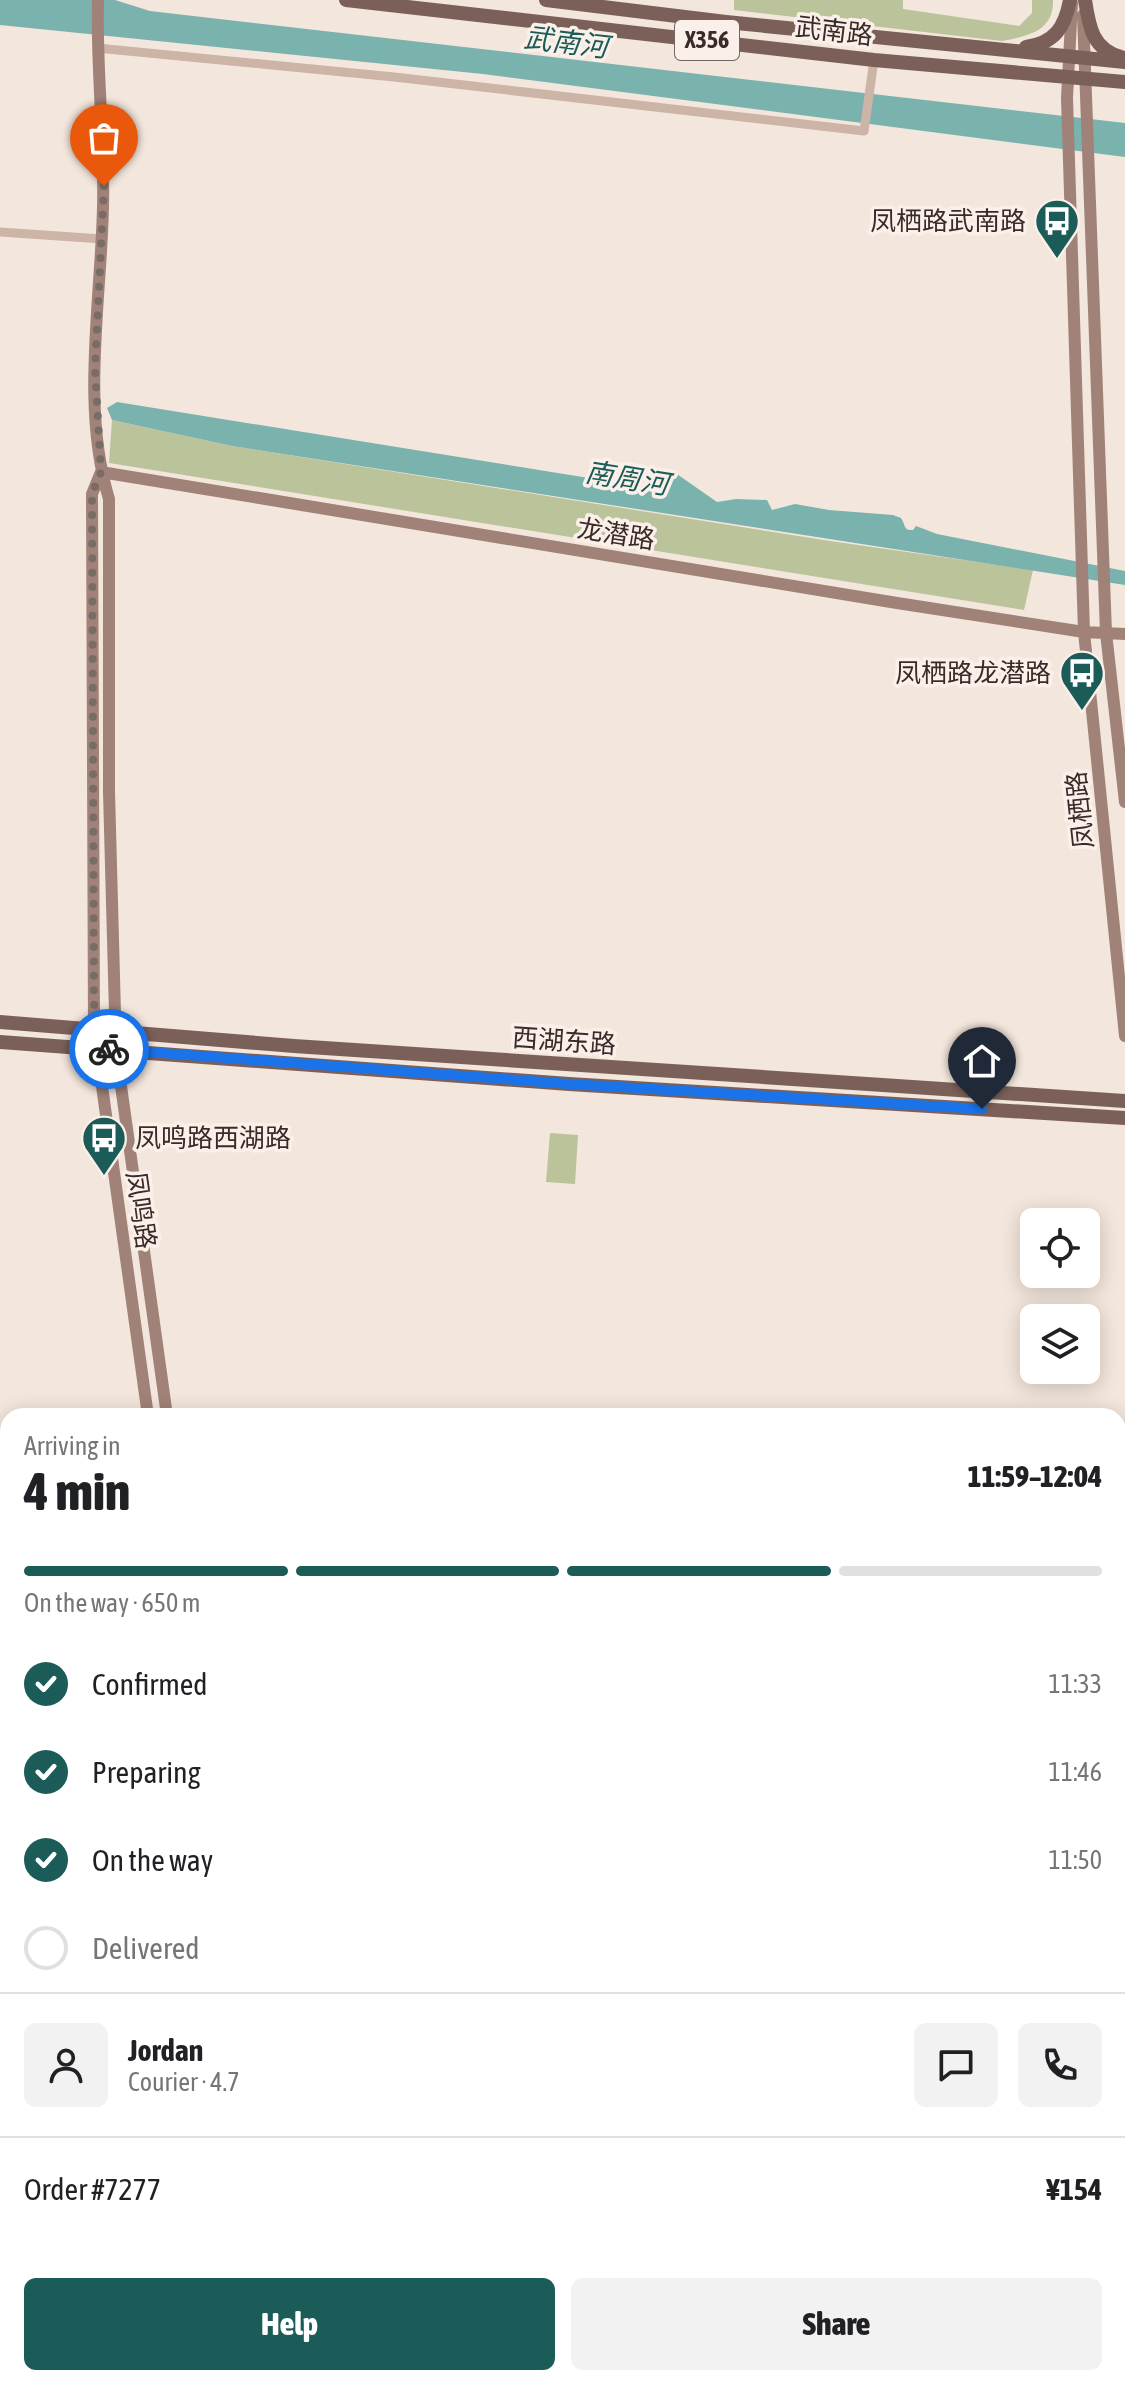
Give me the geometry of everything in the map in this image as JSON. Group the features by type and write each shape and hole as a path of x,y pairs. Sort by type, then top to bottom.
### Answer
{"main road":[{"name":"武南路","path":"346,0 874,60 1125,82"},
{"name":"武南路","path":"546,0 726,22 1125,60"},
{"path":"1002,49 1031,47 1051,39 1066,22 1071,0"},
{"path":"1084,0 1094,38 1108,53 1125,60"},
{"name":"西湖东路","path":"0,1022 294,1046 1125,1101"},
{"name":"西湖东路","path":"0,1042 569,1084 1125,1118"}],"street":[{"path":"98,0 97,44 104,166 95,369 101,472"},
{"path":"1071,0 1077,56 1086,78"},
{"path":"1068,76 1077,56 1084,0"},
{"path":"97,44 864,131 874,60"},
{"name":"凤栖路","path":"1068,76 1084,632 1125,1036"},
{"name":"凤栖路","path":"1086,78 1106,633 1125,802"},
{"path":"0,232 102,239"},
{"name":"龙潜路","path":"101,472 1084,632 1125,634"},
{"name":"凤鸣路","path":"101,472 92,494 94,1029 147,1408"},
{"name":"凤鸣路","path":"101,472 109,499 109,792 116,1050 166,1408"}],"green space":[{"path":"734,0 903,0 903,9 1019,26 1032,13 1032,0 1053,0 1049,19 1038,30 1002,41 734,10"},
{"path":"112,420 232,446 1033,570 1024,610 109,463"},
{"path":"550,1133 578,1135 575,1184 546,1182"}],"water":[{"path":"0,0 115,0 150,11 1125,123 1125,157 483,74 0,25"},
{"path":"117,402 651,488 662,483 664,476 674,472 717,502 767,500 772,510 795,504 893,515 901,518 908,530 916,526 937,534 1125,571 1125,585 232,446 112,420 107,408"}],"way so far":[{"path":"104,186 95,369 101,472 92,494 94,1029 95,1048 109,1049"}],"place":[{"name":"凤栖路武南路","path":"1057,260"},
{"name":"凤栖路龙潜路","path":"1082,712"},
{"name":"凤鸣路西湖路","path":"104,1177"}],"route":[{"path":"109,1049 569,1084 982,1109"}],"water label":[{"name":"武南河","path":"566,42"},
{"name":"南周河","path":"627,478"}]}
